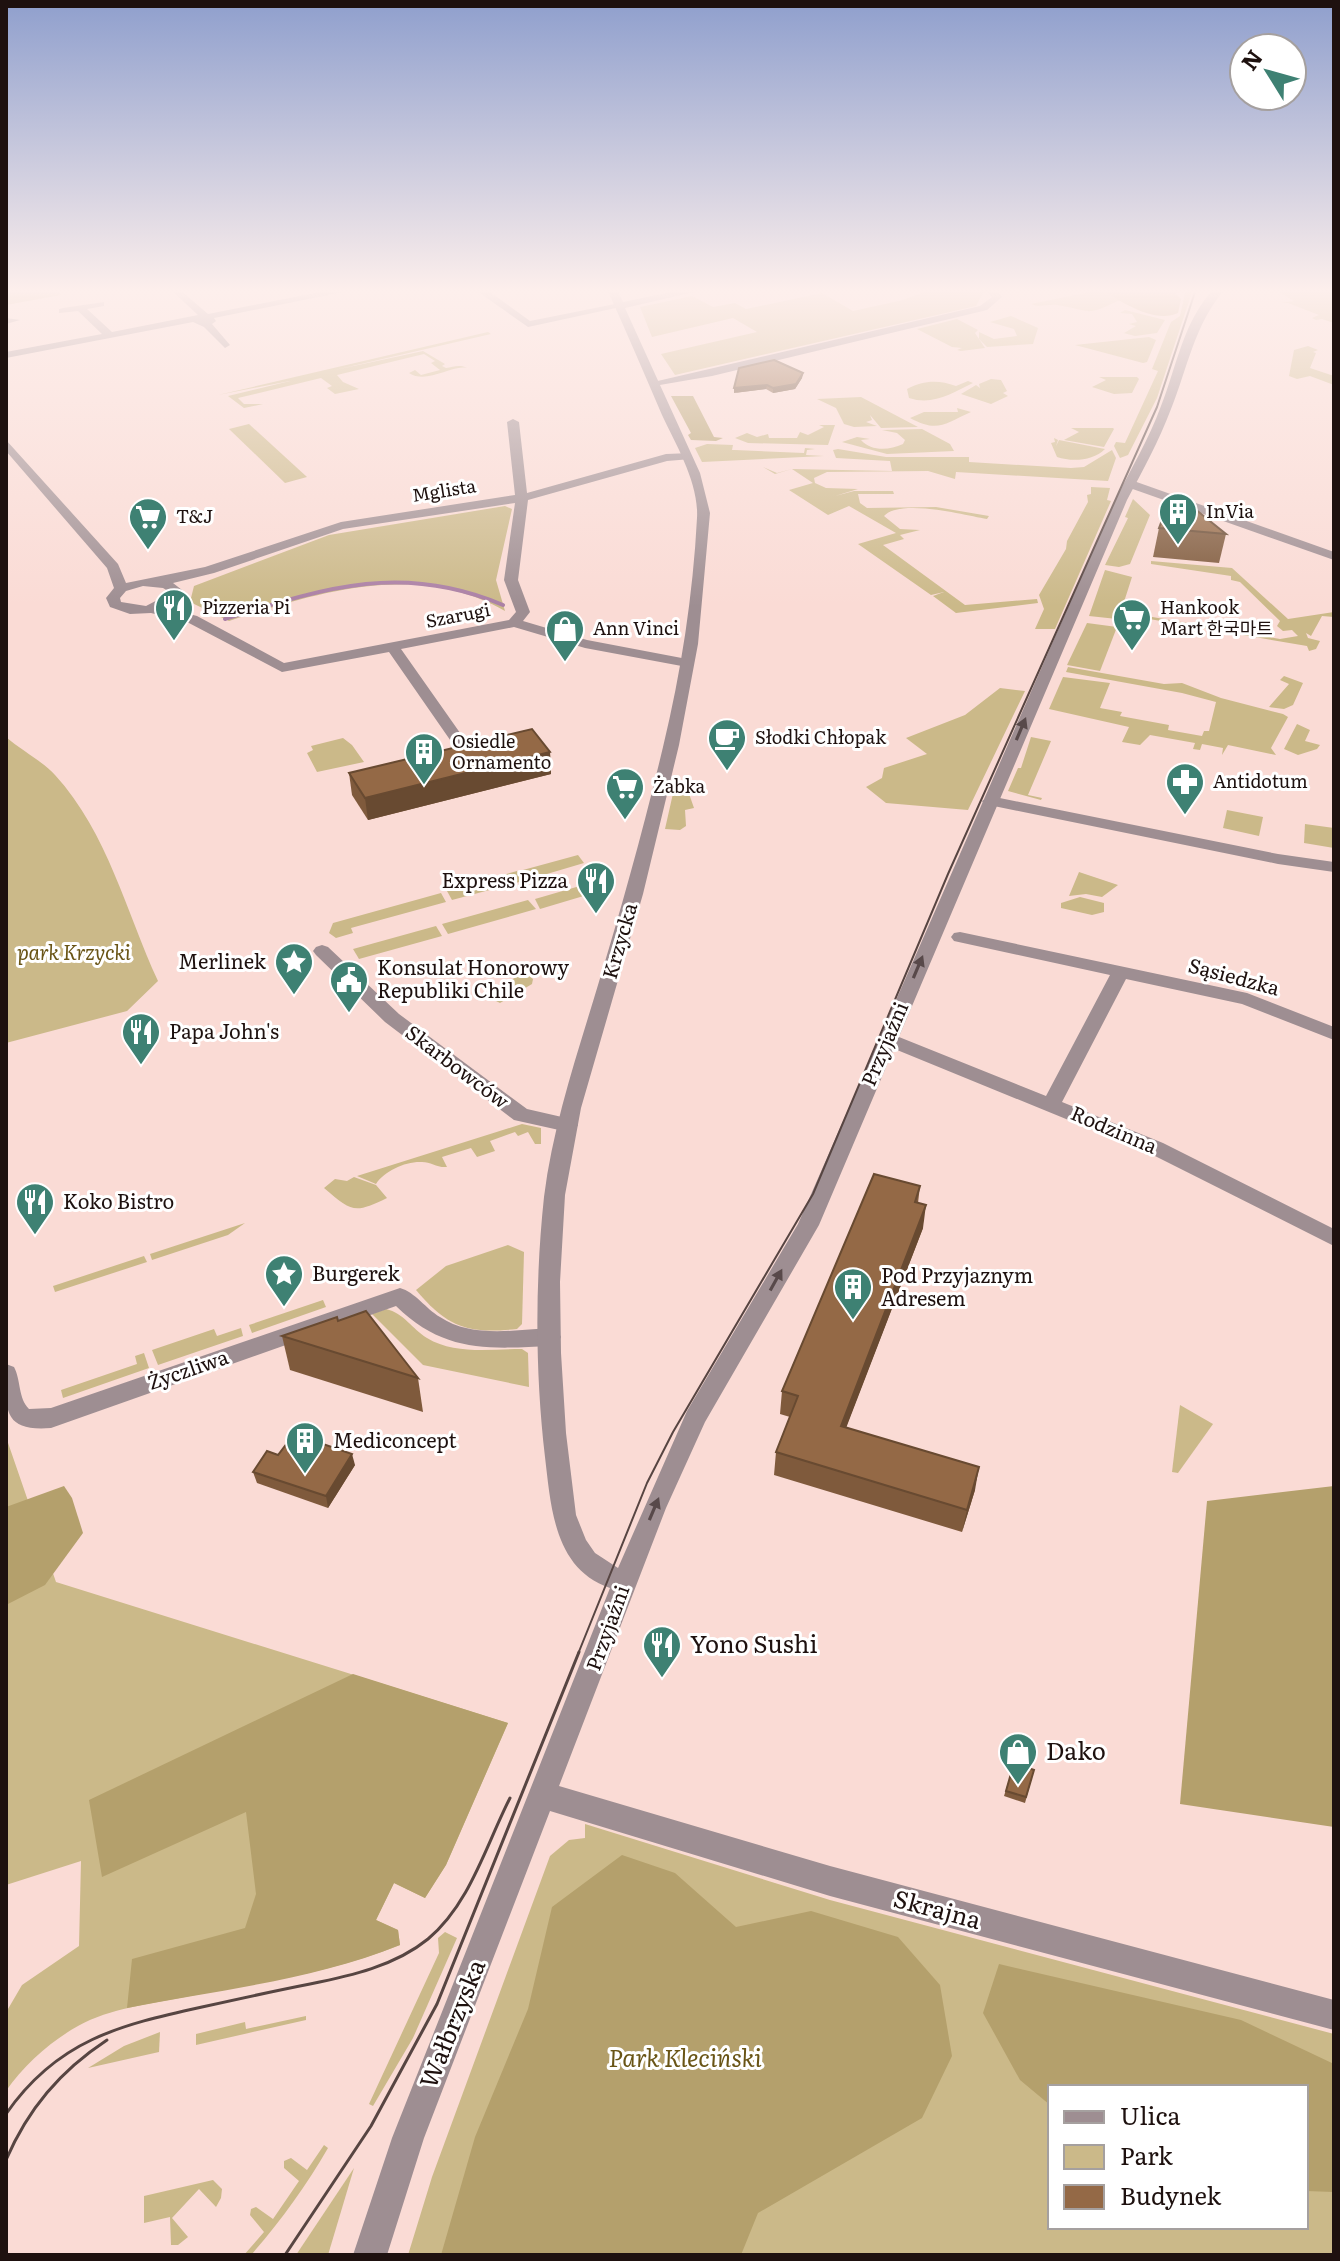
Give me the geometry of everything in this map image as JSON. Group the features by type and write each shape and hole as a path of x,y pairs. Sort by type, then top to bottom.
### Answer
{"street":[{"name":"Krzycka","path":"625,1582 601,1574 586,1561 568,1529 554,1433 549,1282 555,1195 568,1125 648,837 687,663 704,513 702,494 659,395"},
{"name":"Przyjaźni","path":"543,1795 625,1582 695,1418 808,1225 1169,395"},
{"path":"513,422 522,506 511,580 523,612 514,623"},
{"path":"6,444 113,567 121,588"},
{"name":"Mglista","path":"159,582 209,570 348,525 521,498 666,458 687,456"},
{"path":"1134,479 1155,477"},
{"path":"1134,479 1233,512 1334,556"},
{"path":"1206,503 1222,502 1233,512"},
{"path":"113,567 143,582"},
{"name":"Mglista","path":"152,609 209,570"},
{"path":"143,582 159,582 192,619 152,609 119,607 113,598 121,588 143,582"},
{"name":"Szarugi","path":"192,619 282,668 514,623 585,644 687,663"},
{"path":"392,646 469,757"},
{"path":"990,801 1278,859 1334,867"},
{"name":"Sąsiedzka","path":"960,937 1247,999 1334,1034"},
{"name":"Skarbowców","path":"322,951 392,1018 521,1115 568,1125"},
{"path":"1051,1104 1120,973"},
{"name":"Rodzinna","path":"887,1039 1156,1148 1334,1238"},
{"name":"Życzliwa","path":"6,1373 11,1401 18,1414 31,1420 51,1418 400,1296 415,1313 434,1327 462,1339 550,1337"},
{"name":"Skrajna","path":"543,1795 844,1885 1334,2015"},
{"name":"Wałbrzyska","path":"370,2255 408,2138 543,1795"}],"green space":[{"path":"252,395 238,398 244,404 263,404 244,408 228,396"},
{"path":"908,395 948,395 926,400 909,398"},
{"path":"963,395 1008,396 991,404"},
{"path":"1147,395 1158,395 1128,455 1120,458 1114,446 1116,442 1125,443"},
{"path":"671,396 693,396 714,437 723,438 716,441 691,440 688,435 691,433"},
{"path":"861,397 918,427 881,428 870,415 872,420 866,422 877,426 854,427 844,424 836,408 817,399"},
{"path":"957,408 971,412 934,426 910,418 924,412 958,412"},
{"path":"249,424 307,477 285,483 229,429"},
{"path":"819,425 835,425 828,445 748,443 735,438 747,433 757,437 768,434 769,438 797,438 800,432 808,435 824,427"},
{"path":"1071,428 1114,429 1104,447 1064,440 1079,432"},
{"path":"922,429 950,444 954,451 887,454 842,442 857,437 870,439 861,440 875,448 892,448 905,440 897,433 882,430"},
{"path":"1054,438 1058,440 1056,446 1059,440 1105,449 1088,458 1063,459 1057,457 1051,443 1055,442"},
{"path":"707,444 733,445 732,450 804,453 805,448 815,449 807,450 806,455 824,456 702,462 695,448"},
{"path":"838,449 886,457 969,457 969,462 1071,468 1084,467 1112,450 1116,458 1108,481 956,472 955,479 928,471 827,472 814,478 815,483 826,488 858,489 835,496 854,491 893,491 894,494 858,494 860,503 867,508 936,507 989,516 987,519 904,508 884,516 900,529 920,530 900,535 904,539 883,545 965,605 1037,599 1038,603 956,613 933,596 944,592 931,595 858,544 896,533 849,506 828,515 789,490 813,483 792,469 892,471 890,461 836,458 833,450"},
{"path":"1091,487 1110,488 1107,500 1111,501 1055,629 1035,629 1044,609 1039,595 1066,549 1067,541 1088,502"},
{"path":"1133,499 1150,515 1130,564 1119,567 1105,565 1128,518 1125,517"},
{"path":"505,506 512,509 496,580 505,611 472,596 438,587 403,585 368,586 332,592 229,621 190,602 194,586 329,535"},
{"path":"1151,561 1232,568 1288,619 1334,612 1334,617 1322,616 1311,636 1306,633 1308,638 1320,641 1316,649 1309,651 1307,646 1120,614 1117,619 1089,616 1105,570 1132,577 1123,605 1129,613 1280,639 1298,636 1292,630 1283,631 1277,626 1280,621 1240,582 1231,580 1231,576 1151,564"},
{"path":"1087,623 1117,627 1100,671 1067,665"},
{"path":"1068,667 1164,684 1182,683 1221,698 1283,714 1288,717 1271,748 1276,755 1228,745 1222,755 1223,748 1202,744 1200,750 1193,749 1195,743 1150,735 1140,745 1122,742 1129,727 1049,709 1063,677 1110,683 1100,708 1122,712 1120,716 1169,725 1168,730 1202,736 1204,731 1209,731 1216,702 1066,672"},
{"path":"1284,676 1303,683 1293,705 1284,709 1269,707 1289,684 1280,680"},
{"path":"1000,688 1025,691 968,810 886,803 866,787 882,778 884,768 927,754 906,738 965,715"},
{"path":"1297,724 1310,730 1305,741 1320,745 1317,749 1298,755 1284,749"},
{"name":"park Krzycki","path":"6,737 55,775 89,822 158,981 127,1011 6,1043"},
{"path":"1031,737 1051,741 1028,795 1041,800 1008,791 1018,768 1021,768"},
{"path":"343,738 364,762 317,772 307,753 313,750 311,746"},
{"path":"687,788 694,808 685,810 686,826 680,830 665,829 674,789"},
{"path":"1227,810 1263,817 1259,836 1223,828"},
{"path":"1305,824 1334,828 1334,848 1304,843"},
{"path":"578,855 584,863 530,879 523,870"},
{"path":"517,871 523,881 452,900 447,891"},
{"path":"1079,872 1118,885 1102,897 1086,894 1069,896"},
{"path":"604,879 607,889 540,909 535,899"},
{"path":"441,893 446,902 351,928 353,933 336,938 329,933 333,923"},
{"path":"1080,897 1104,903 1104,912 1092,915 1061,908 1061,903"},
{"path":"528,900 536,909 448,934 442,924"},
{"path":"436,926 442,936 359,959 353,949"},
{"path":"524,972 533,979 532,984 500,1003 486,996"},
{"path":"522,1124 541,1128 541,1144 535,1144 528,1132 518,1136 515,1132 490,1141 495,1151 477,1157 471,1148 442,1157 447,1167 425,1162 409,1163 390,1171 376,1184 357,1176"},
{"path":"354,1177 376,1185 387,1198 367,1207 354,1208 324,1188 335,1179 347,1181"},
{"path":"245,1223 228,1235 152,1260 150,1254"},
{"path":"508,1245 524,1252 522,1324 517,1329 485,1330 460,1326 438,1313 416,1290 446,1266"},
{"path":"144,1256 147,1262 55,1292 53,1286"},
{"path":"323,1300 326,1307 252,1333 249,1325"},
{"path":"386,1309 398,1314 427,1338 449,1347 522,1349 528,1353 529,1387 423,1365 372,1314"},
{"path":"241,1328 243,1336 158,1365 152,1350 214,1329 217,1336"},
{"path":"144,1353 149,1368 63,1398 61,1390 137,1364 135,1356"},
{"path":"1180,1405 1213,1424 1178,1473 1172,1472"},
{"path":"6,1437 56,1582 508,1723 446,1865 425,1898 394,1883 376,1920 398,1930 400,1945 321,1970 104,2015 78,2026 48,2046 6,2091 8,2009 22,1985 79,1946 81,1861 6,1885"},
{"path":"64,1486 72,1498 83,1533 45,1585 6,1605 6,1507"},
{"path":"1334,1486 1334,1827 1180,1804 1207,1501"},
{"path":"353,1674 508,1723 446,1865 425,1898 394,1883 376,1920 398,1930 400,1945 300,1976 127,2008 132,1959 245,1928 256,1894 246,1812 102,1877 89,1800"},
{"name":"Park Kleciński","path":"585,1824 830,1900 1334,2034 1334,2255 408,2255 432,2177 550,1856 569,1840 585,1838"},
{"path":"622,1855 675,1873 736,1927 811,1911 898,1937 940,1985 952,2056 922,2118 758,2213 741,2255 441,2255 475,2137 528,2009 552,1907"},
{"path":"445,1932 457,1938 413,2038 373,2106 369,2104 439,1953 438,1938"},
{"path":"999,1964 1241,2020 1334,2064 1334,2192 1308,2191 1308,2085 1048,2085 1048,2103 1020,2080 983,2013"},
{"path":"306,2016 306,2020 196,2045 196,2034 245,2022 246,2029"},
{"path":"160,2032 159,2052 88,2068 124,2046"},
{"path":"324,2145 328,2148 292,2203 251,2255 244,2255 264,2232 250,2215 251,2209 256,2207 273,2219 299,2181 284,2168 284,2161 291,2158 307,2170"},
{"path":"354,2168 328,2255 296,2255"},
{"path":"213,2180 222,2189 216,2207 199,2189 172,2218 188,2237 178,2245 171,2245 170,2217 144,2223 144,2196"}],"building":[{"path":"1170,499 1190,505 1226,534 1159,528"},
{"path":"532,729 550,752 365,798 349,773"},
{"path":"874,1174 920,1186 915,1202 926,1205 841,1426 979,1467 967,1510 776,1452 798,1396 782,1391"},
{"path":"366,1311 418,1378 282,1336 337,1317 338,1321"},
{"name":"Mediconcept","path":"294,1434 352,1454 326,1496 253,1472 267,1451 278,1455"},
{"name":"Dako","path":"1014,1763 1034,1770 1026,1797 1006,1791"}],"waterway":[{"path":"225,619 330,590 397,582 466,592 503,605"}],"tram line":[{"path":"578,1654 647,1483 673,1432 813,1194 948,874 1161,395"},
{"path":"285,2255 371,2126 437,2004 579,1652"},
{"path":"6,2114 26,2089 69,2052 117,2029 356,1973 387,1963 415,1948 443,1925 455,1909 476,1873 510,1798"},
{"path":"6,2160 24,2124 47,2092 74,2065 107,2040"}],"place":[{"name":"InVia","path":"1178,546"},
{"name":"T&J","path":"148,551"},
{"name":"Pizzeria Pi","path":"174,642"},
{"name":"Hankook Mart 한국마트","path":"1132,652"},
{"name":"Ann Vinci","path":"565,663"},
{"name":"Słodki Chłopak","path":"727,772"},
{"name":"Osiedle Ornamento","path":"424,786"},
{"name":"Antidotum","path":"1185,816"},
{"name":"Żabka","path":"625,821"},
{"name":"Express Pizza","path":"596,915"},
{"name":"Merlinek","path":"294,996"},
{"name":"Konsulat Honorowy Republiki Chile","path":"349,1014"},
{"name":"Papa John's","path":"141,1066"},
{"name":"Koko Bistro","path":"35,1236"},
{"name":"Burgerek","path":"284,1308"},
{"name":"Pod Przyjaznym Adresem","path":"853,1321"},
{"name":"Mediconcept","path":"305,1475"},
{"name":"Yono Sushi","path":"662,1679"},
{"name":"Dako","path":"1018,1786"}]}
